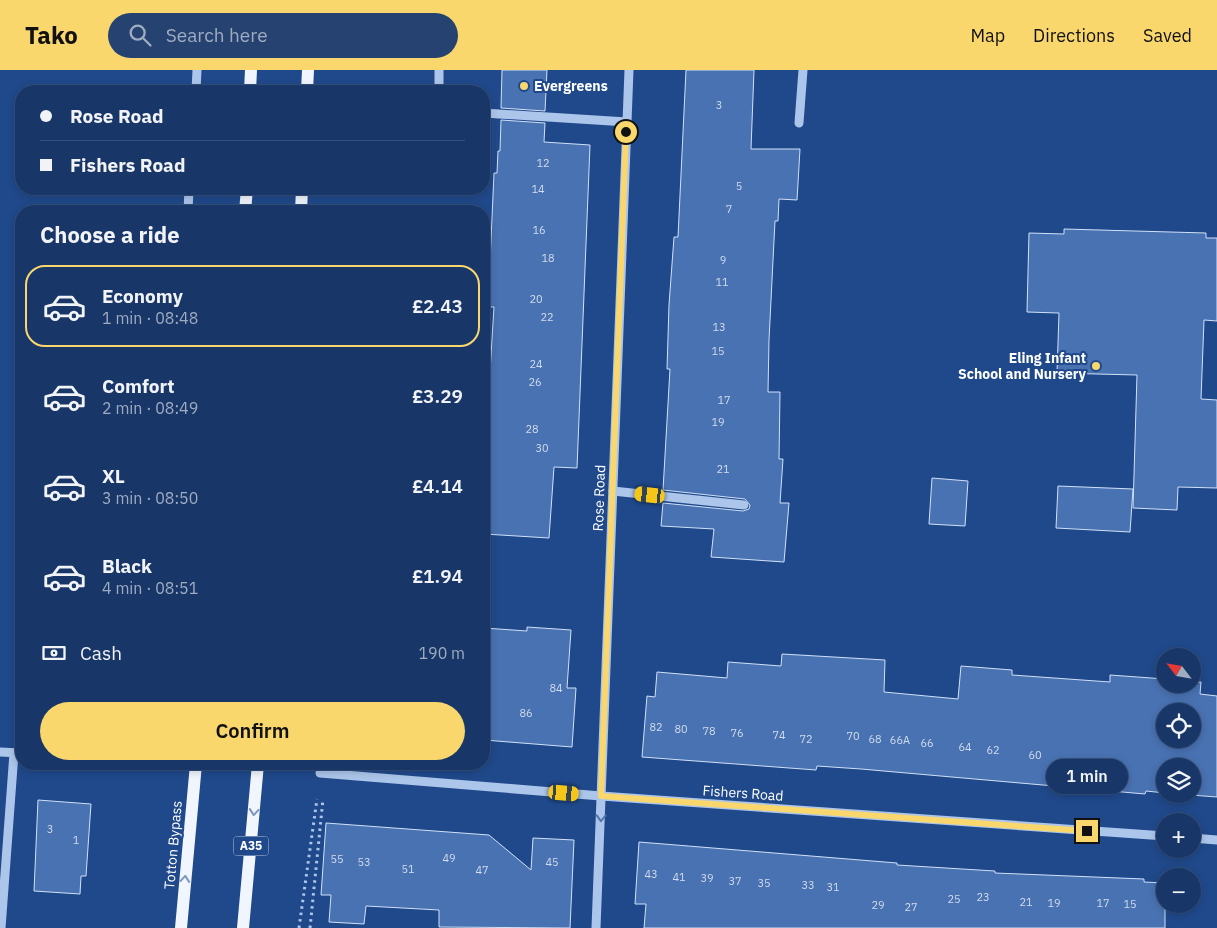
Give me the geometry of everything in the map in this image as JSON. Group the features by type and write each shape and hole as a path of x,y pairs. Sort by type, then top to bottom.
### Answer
{"main road":[{"path":"250,85 251,70"},
{"path":"307,85 308,70"},
{"name":"Totton Bypass","path":"181,928 195,770"},
{"name":"A35","path":"243,928 257,770"}],"street":[{"path":"196,85 197,70"},
{"path":"439,85 440,70"},
{"name":"Rose Road","path":"596,928 629,70"},
{"path":"799,123 803,70"},
{"path":"490,114 627,122"},
{"path":"613,491 744,505"},
{"path":"0,752 15,753"},
{"path":"1,928 16,770"},
{"name":"Fishers Road","path":"320,773 601,796 1156,835"},
{"path":"1201,839 1217,840"}],"path":[{"path":"299,928 320,773"},
{"path":"310,928 325,782 320,773"}],"building":[{"name":"Evergreens","path":"502,70 547,70 545,111 501,108"},
{"path":"686,70 754,70 751,149 800,149 797,200 779,199 778,221 775,221 769,340 768,392 780,392 779,459 783,459 780,503 789,503 784,562 711,557 714,529 661,526 663,503 743,511 749,509 750,505 745,499 663,490 670,369 667,369 669,305 674,237 678,237"},
{"path":"501,120 545,123 544,142 590,145 577,468 554,467 549,538 490,534 490,372 494,307 490,307 490,262 494,173 497,173 498,151 500,151"},
{"path":"1064,229 1206,233 1206,238 1217,238 1217,321 1204,320 1201,399 1217,400 1217,488 1178,487 1177,510 1133,508 1137,375 1057,373 1059,313 1027,312 1029,233 1064,234"},
{"path":"932,478 968,481 965,526 929,524"},
{"path":"1058,486 1133,489 1130,532 1056,528"},
{"path":"527,627 571,630 567,688 576,688 572,747 490,740 490,628 527,631"},
{"path":"782,654 885,660 884,692 958,699 961,666 1012,670 1012,675 1110,682 1110,675 1156,678 1156,693 1200,693 1217,696 1217,797 1201,796 1201,758 1156,758 1156,792 1146,791 1145,794 861,769 817,766 816,770 642,757 647,696 655,697 657,672 727,678 728,662 781,666"},
{"path":"38,800 91,804 86,876 81,876 80,894 34,891"},
{"path":"326,823 489,835 531,870 533,838 574,840 570,928 439,927 439,910 366,906 364,924 329,922 331,895 321,895"},
{"path":"639,842 897,863 897,865 995,871 995,873 1144,879 1144,882 1156,883 1156,913 1165,913 1165,928 644,928 646,904 635,904"}],"place":[{"name":"Evergreens","path":"524,86"},
{"name":"Eling Infant School and Nursery","path":"1096,366"}],"route":[{"path":"626,132 601,796 1087,831"}]}
